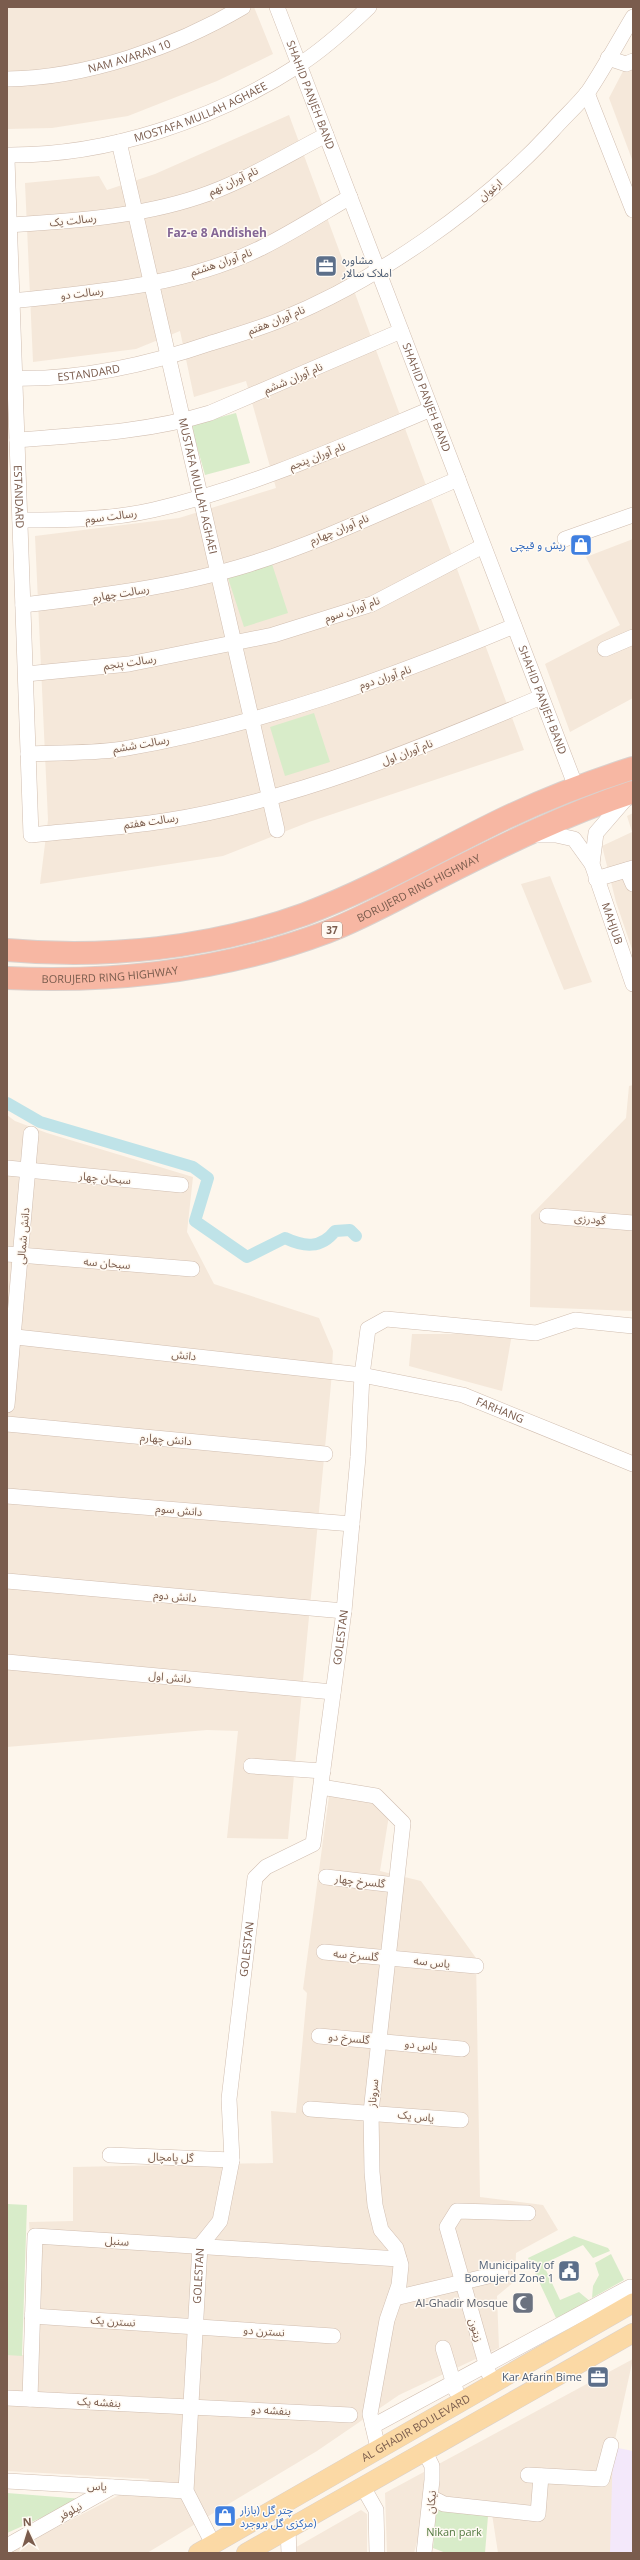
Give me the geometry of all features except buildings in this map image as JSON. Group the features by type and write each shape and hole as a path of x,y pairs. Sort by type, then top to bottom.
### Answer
{"highway":[{"name":"BORUJERD RING HIGHWAY","path":"7,950 43,954 113,952 158,948 276,923 351,894 503,819 576,787 631,766"},
{"name":"BORUJERD RING HIGHWAY","path":"7,978 74,980 128,977 228,960 279,947 328,931 358,918 526,835 632,793"}],"main road":[{"name":"AL GHADIR BOULEVARD","path":"205,2549 459,2401 489,2374 631,2295"},
{"path":"246,2553 633,2333"},
{"path":"335,2474 355,2492"},
{"path":"311,2488 323,2509"}],"street":[{"name":"NAM AVARAN 10","path":"7,79 87,69 164,46 215,24 244,7"},
{"name":"SHAHID PANJEH BAND","path":"277,7 576,787"},
{"name":"MOSTAFA MULLAH AGHAEE","path":"7,155 39,156 86,149 119,142 175,125 231,103 300,65 328,44 369,7"},
{"name":"ارغوان","path":"378,269 443,226 494,188 539,145 587,92 633,17"},
{"path":"608,58 626,64 633,62"},
{"path":"587,92 628,182 633,210"},
{"name":"نام آوران نهم","path":"135,212 198,197 326,135"},
{"name":"MUSTAFA MULLAH AGHAEI","path":"119,142 277,830"},
{"name":"ESTANDARD","path":"7,159 12,301 11,378 17,440 32,835"},
{"name":"نام آوران هشتم","path":"152,284 212,267 263,247 350,197"},
{"name":"رسالت یک","path":"9,225 78,221 135,212"},
{"name":"نام آوران هفتم","path":"169,358 279,320 327,298 378,269"},
{"name":"رسالت دو","path":"12,301 152,284"},
{"name":"نام آوران ششم","path":"17,440 132,430 183,421 210,413 401,331"},
{"name":"ESTANDARD","path":"11,378 101,372 169,358"},
{"name":"نام آوران پنجم","path":"201,497 308,460 431,409"},
{"name":"نام آوران چهارم","path":"218,573 251,564 351,525 458,479"},
{"name":"رسالت سوم","path":"20,520 94,519 152,511 201,497"},
{"path":"565,539 633,515"},
{"name":"نام آوران سوم","path":"234,644 273,635 372,604 483,546"},
{"name":"رسالت چهارم","path":"23,605 129,593 218,573"},
{"name":"نام آوران دوم","path":"252,721 418,666 514,626"},
{"path":"605,649 633,637"},
{"name":"رسالت پنجم","path":"26,674 129,664 234,644"},
{"name":"نام آوران اول","path":"270,798 350,774 541,697"},
{"name":"رسالت ششم","path":"28,754 127,748 252,721"},
{"path":"592,864 596,833 632,793"},
{"name":"رسالت هفتم","path":"32,835 164,821 270,798"},
{"path":"526,835 556,835 574,839 592,864"},
{"name":"MAHJUB","path":"592,864 633,984"},
{"path":"596,879 630,869 633,884"},
{"name":"دانش شمالی","path":"7,1405 14,1255 28,1170 31,1134"},
{"name":"سبحان چهار","path":"7,1168 181,1185"},
{"name":"گودرزی","path":"547,1216 633,1223"},
{"name":"سبحان سه","path":"14,1255 192,1269"},
{"name":"GOLESTAN","path":"186,2492 200,2246 220,2221 232,2160 229,2098 255,1878 266,1867 313,1844 344,1611 352,1524 362,1375 368,1329 386,1319 536,1333 575,1320 633,1326"},
{"name":"دانش","path":"11,1337 362,1375"},
{"name":"FARHANG","path":"362,1375 463,1395 633,1464"},
{"name":"دانش چهارم","path":"7,1424 325,1454"},
{"name":"دانش سوم","path":"7,1496 352,1524"},
{"name":"دانش دوم","path":"7,1581 344,1611"},
{"name":"دانش اول","path":"7,1662 333,1692"},
{"path":"251,1766 323,1771"},
{"name":"سروناز","path":"321,1787 376,1796 403,1823 371,2112 372,2172 375,2206 381,2230 396,2248 399,2259 399,2285 387,2320 370,2414 378,2448"},
{"name":"گلسرخ چهار","path":"326,1878 395,1885"},
{"name":"گلسرخ سه","path":"324,1952 387,1958"},
{"name":"یاس سه","path":"387,1958 476,1966"},
{"name":"گلسرخ دو","path":"318,2036 379,2041"},
{"name":"یاس دو","path":"379,2041 462,2049"},
{"name":"یاس یک","path":"310,2109 371,2112 461,2120"},
{"name":"گل پامچال","path":"110,2155 232,2160"},
{"name":"زیتون","path":"489,2374 447,2227 457,2211 528,2213"},
{"name":"سنبل","path":"32,2316 35,2236 399,2259"},
{"path":"395,2298 501,2272"},
{"path":"30,2399 32,2316"},
{"name":"نسترن یک","path":"32,2316 195,2327"},
{"name":"نسترن دو","path":"195,2327 333,2336"},
{"path":"443,2348 459,2401"},
{"path":"373,2426 453,2383 489,2374"},
{"name":"بنفشه یک","path":"7,2398 191,2406"},
{"name":"بنفشه دو","path":"191,2406 350,2415"},
{"path":"432,2498 444,2504 538,2514 535,2475 602,2479 611,2445"},
{"name":"نیکان","path":"424,2553 432,2498 432,2466 425,2452"},
{"name":"یاس","path":"7,2481 186,2492"},
{"name":"نیلوفر","path":"7,2546 112,2487"},
{"path":"186,2492 205,2549"},
{"path":"355,2492 376,2510 377,2553"},
{"path":"288,2529 289,2553"}],"shaded area":[{"path":"7,7 254,7 273,54 217,81 128,116 52,128 7,129"},
{"path":"633,52 633,162 609,98"},
{"path":"289,115 524,750 309,822 223,856 40,884 48,820 35,536 179,518 276,488 246,381 194,397 180,331 136,349 33,362 25,183 99,176 107,190 155,174"},
{"path":"633,539 633,698 570,732 545,664 620,625 586,557"},
{"path":"633,813 633,952 616,902 602,846 632,832 627,816"},
{"path":"550,876 592,982 564,990 521,884"},
{"path":"633,1085 633,1311 530,1307 531,1215 626,1118 629,1086"},
{"path":"7,1115 15,1121 47,1133 193,1177 187,1232 214,1284 319,1318 333,1351 288,1839 227,1838 238,1731 207,1730 7,1747"},
{"path":"412,1334 512,1334 502,1391 409,1366"},
{"path":"329,1796 391,1803 380,1871 421,1881 476,1958 480,2197 543,2205 558,2230 516,2253 515,2281 497,2296 499,2348 399,2395 317,2451 147,2553 7,2553 150,2479 7,2471 7,2355 39,2355 29,2222 73,2221 73,2167 273,2163 271,2111 296,2113 307,1993 303,1989"},
{"path":"633,2359 614,2444 612,2553 498,2553 492,2514 428,2502 414,2553 387,2553 385,2493"},
{"path":"613,2447 633,2451 633,2553 610,2553"},
{"path":"361,2510 367,2514 367,2553 286,2553"}],"green space":[{"path":"236,413 250,463 205,475 191,425"},
{"path":"272,564 288,613 244,627 228,578"},
{"path":"314,713 330,762 285,776 270,727"},
{"path":"7,2204 27,2205 22,2356 7,2355"},
{"path":"574,2236 608,2248 610,2251 593,2258 583,2245 543,2264 560,2300 579,2292 591,2302 556,2318 528,2258"},
{"path":"611,2254 624,2280 592,2298 593,2286 599,2275 595,2263"},
{"path":"7,2493 83,2499 7,2533"},
{"name":"Nikan park","path":"436,2510 488,2516 485,2553 446,2553 433,2548"}],"waterway":[{"path":"7,1103 40,1122 193,1167 208,1178 195,1221 247,1257 285,1238 299,1243 312,1245 324,1241 335,1231 350,1230 356,1236"}],"place":[{"name":"مشاوره املاک سالار","path":"326,266"},
{"name":"ریش و قیچی","path":"581,545"},
{"name":"Municipality of Boroujerd Zone 1","path":"569,2271"},
{"name":"Al-Ghadir Mosque","path":"523,2303"},
{"name":"Kar Afarin Bime","path":"598,2377"},
{"name":"چتر گل (بازار مرکزی گل بروجرد)","path":"225,2516"}],"district":[{"name":"Faz-e 8 Andisheh","path":"217,233"}]}
